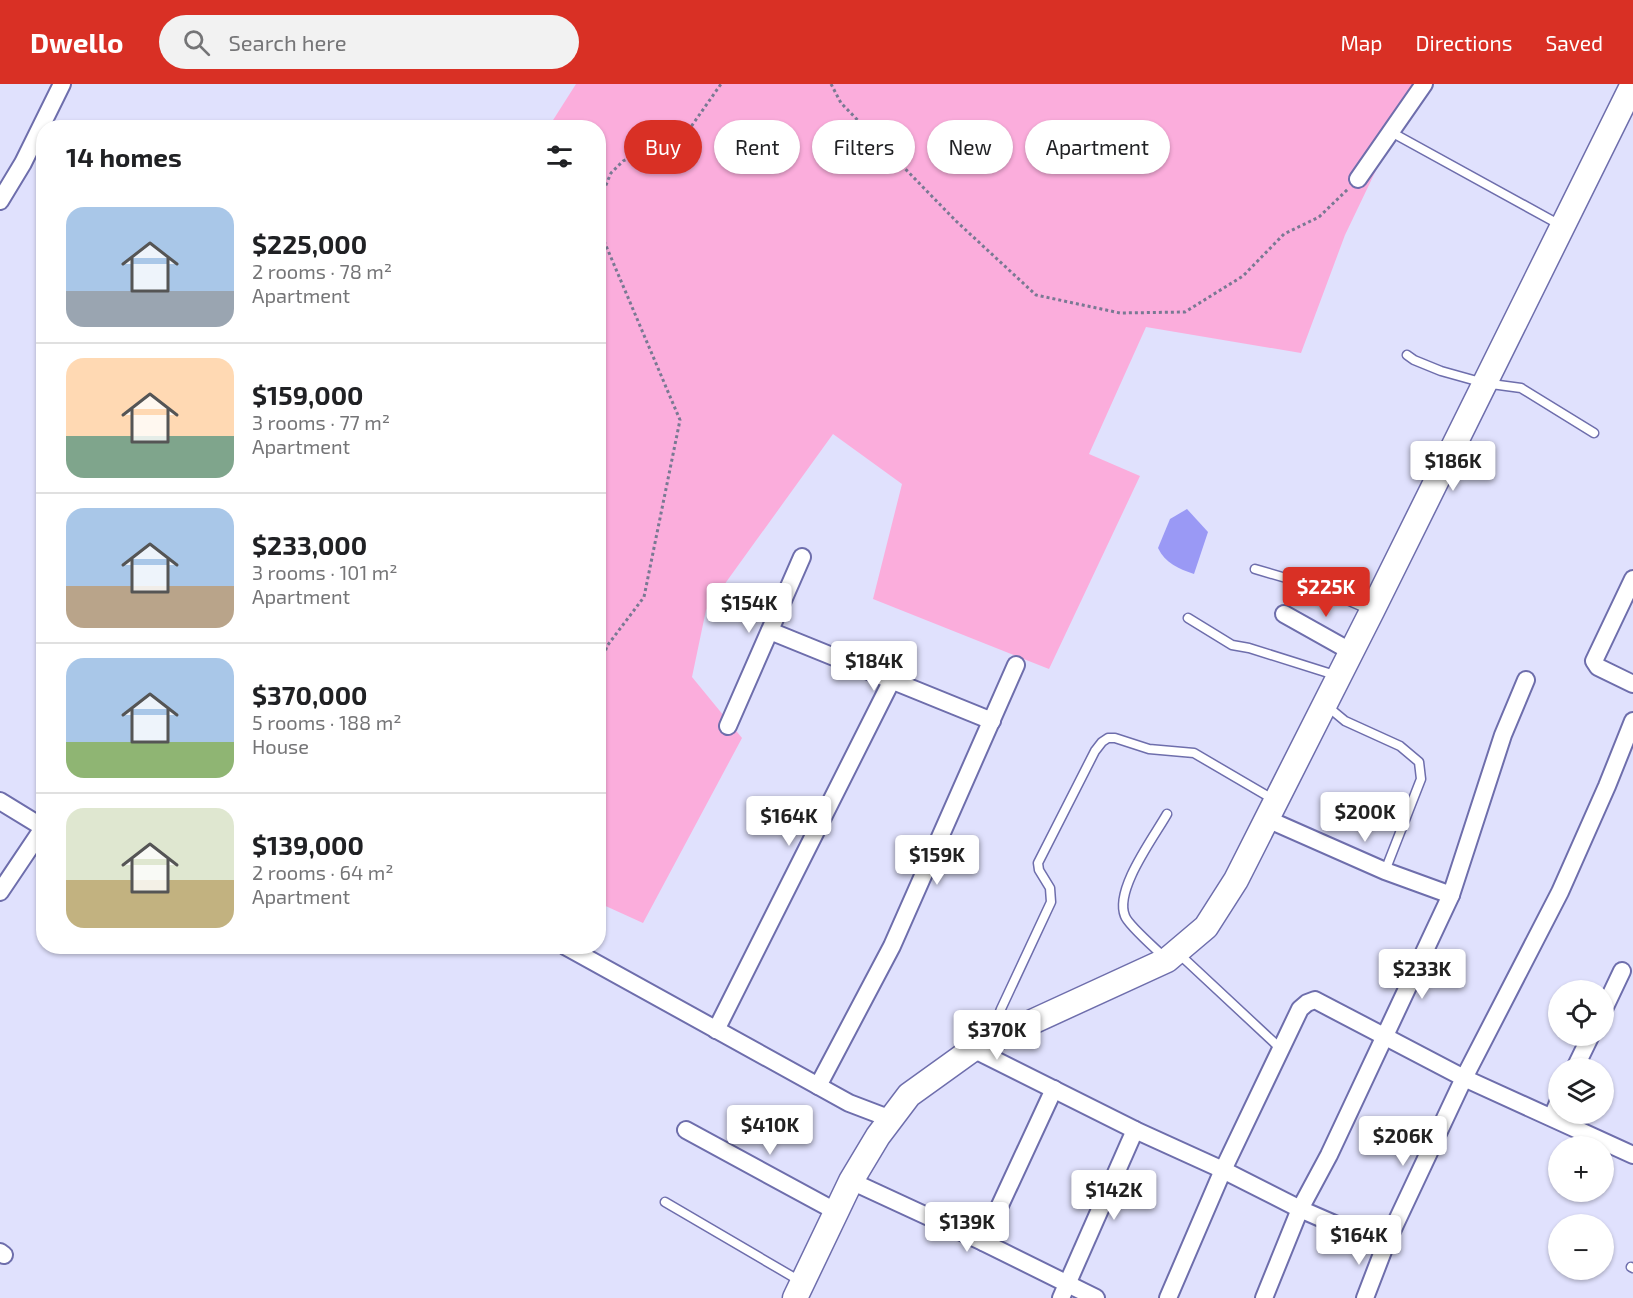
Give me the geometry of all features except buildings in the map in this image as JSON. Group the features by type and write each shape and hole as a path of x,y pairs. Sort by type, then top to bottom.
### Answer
{"street":[{"path":"45,120 63,84"},
{"path":"1358,179 1424,84"},
{"path":"799,1290 850,1181 878,1136 909,1095 981,1045 1172,956 1206,927 1236,880 1633,84"},
{"path":"0,201 36,137"},
{"path":"728,726 802,557"},
{"path":"1633,579 1594,661 1598,667 1633,684"},
{"path":"1284,614 1350,651"},
{"path":"770,631 992,721"},
{"path":"818,1086 892,946 1017,665"},
{"path":"716,1030 892,680"},
{"path":"1264,1298 1299,1209 1329,1155 1451,895 1503,735 1526,680"},
{"path":"1365,1298 1385,1246 1464,1078 1560,892 1633,721"},
{"path":"0,801 36,824"},
{"path":"1271,810 1385,871 1451,895"},
{"path":"0,892 36,838"},
{"path":"579,954 849,1103 891,1119"},
{"path":"1614,988 1622,971"},
{"path":"1168,1298 1223,1170 1300,1009 1307,1002 1315,1000 1464,1078 1548,1108"},
{"path":"981,1045 1054,1089 1135,1130 1223,1170 1299,1209 1385,1246"},
{"path":"983,1242 1054,1089"},
{"path":"1579,1124 1633,1155"},
{"path":"686,1130 837,1212"},
{"path":"1064,1291 1135,1130"},
{"path":"850,1181 983,1242 1064,1291 1096,1298"}],"lane":[{"path":"1390,132 1562,226"},
{"path":"1407,355 1441,371 1484,383 1521,388 1594,433"},
{"path":"1255,569 1320,588 1372,611"},
{"path":"1188,618 1232,645 1249,648 1338,676"},
{"path":"1324,704 1345,721 1400,747 1419,762 1421,780 1385,871"},
{"path":"981,1045 1001,1009 1051,902 1050,888 1039,870 1038,863 1095,751 1102,742 1108,738 1115,738 1149,749 1194,753 1271,810"},
{"path":"1167,814 1128,883 1122,902 1125,918 1281,1049"},
{"path":"665,1202 799,1290"}],"path":[{"path":"606,185 611,173 623,161 688,131 721,84"},
{"path":"831,84 841,103 956,221 1036,295 1120,313 1185,312 1243,276 1284,234 1319,217 1358,179"},
{"path":"606,246 680,420 644,597 606,651"}],"shaded area":[{"path":"576,84 1423,84 1390,141 1345,235 1301,353 1146,327 1089,454 1140,476 1049,669 873,599 902,484 833,434 706,610 692,677 742,738 643,923 606,906 606,120 553,120"},
{"path":"1187,509 1208,532 1194,574 1173,565 1164,558 1158,548 1170,519"}]}
